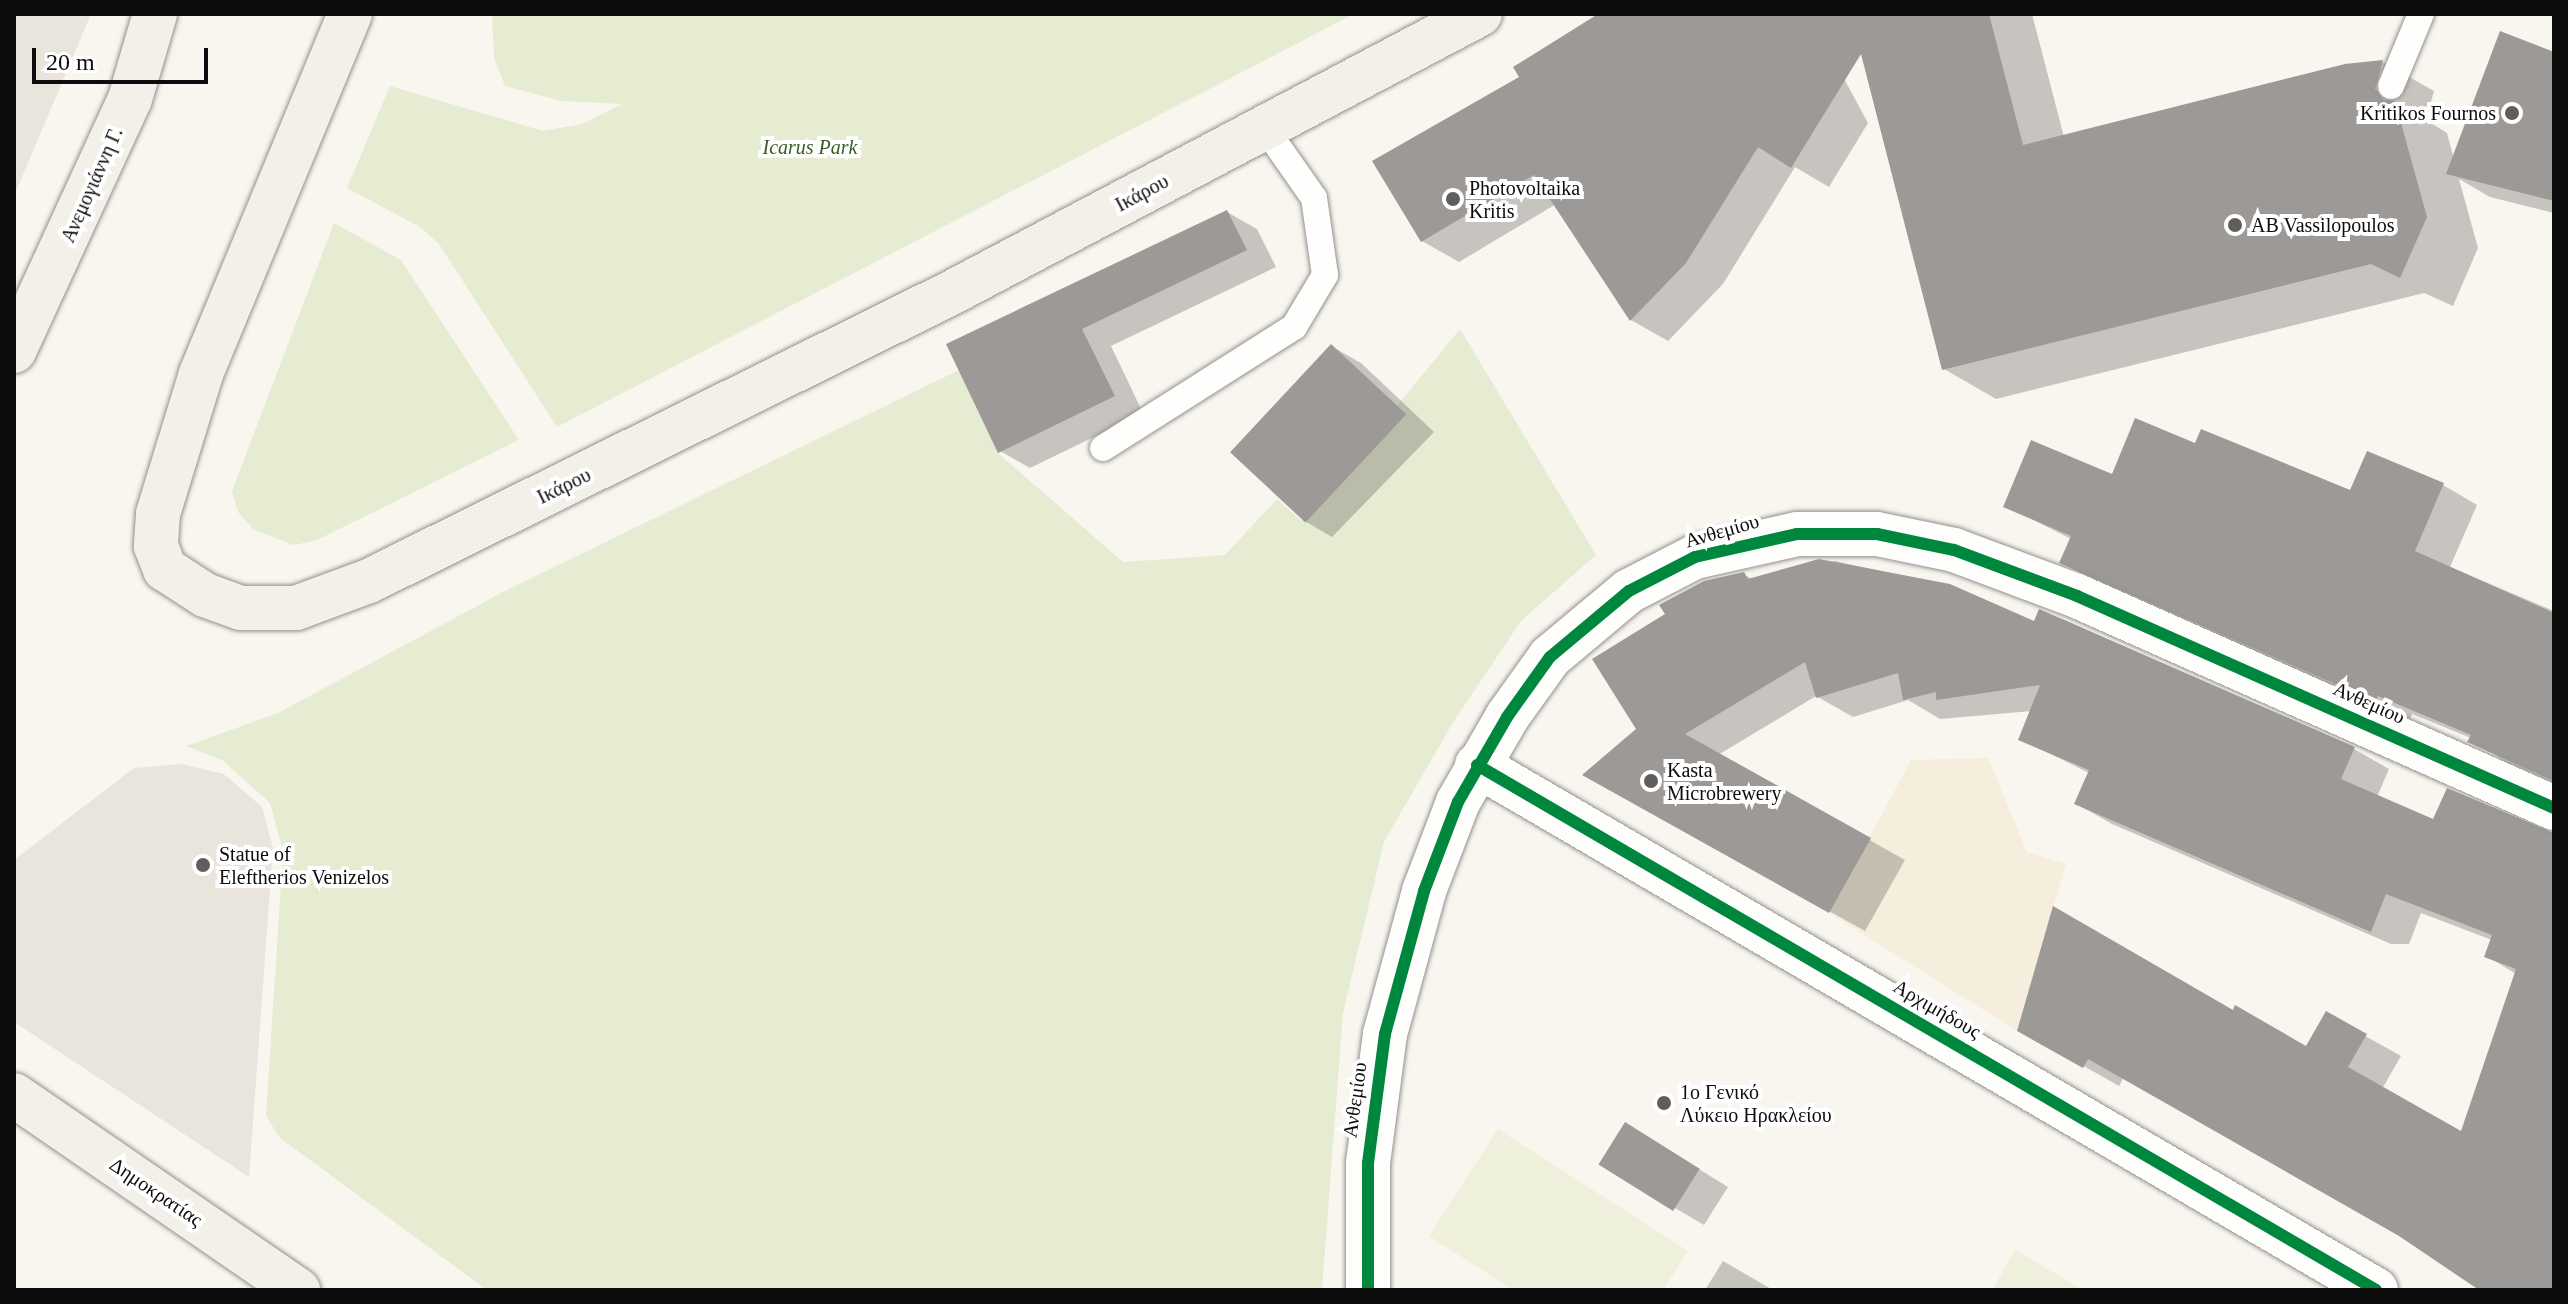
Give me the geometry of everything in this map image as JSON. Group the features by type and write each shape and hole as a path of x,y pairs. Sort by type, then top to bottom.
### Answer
{"main road":[{"name":"Ανεμογιάννη Γ.","path":"14,351 126,109 155,14"},
{"name":"Ικάρου","path":"350,14 201,374 158,514 156,546 165,569 205,595 240,608 296,608 369,581 951,293 1480,14"},
{"name":"Δημοκρατίας","path":"14,1095 285,1286"}],"street":[{"name":"Ανθεμίου","path":"1368,1290 1368,1163 1385,1034 1424,891 1477,765 1550,657 1629,591 1723,547 1797,534 1863,534 1915,540 2020,573 2554,808"},
{"name":"Αρχιμήδους","path":"1477,765 2376,1290"}],"lane":[{"path":"2391,86 2421,14"},
{"path":"1103,448 1294,327 1325,275 1314,198 1265,128"}],"shaded area":[{"path":"14,14 91,14 14,196"},
{"path":"1988,758 2027,852 2066,864 2017,1031 1829,913 1911,760"},
{"path":"182,764 224,774 262,807 273,848 249,1177 14,1022 14,860 134,768"}],"green space":[{"name":"Icarus Park","path":"492,14 1354,14 557,427 439,244 420,227 347,188 390,86 543,131 582,124 622,104 561,101 505,86 494,58"},
{"path":"334,223 401,260 519,440 315,541 293,545 253,529 238,512 232,491"},
{"path":"1460,329 1596,555 1521,621 1452,724 1384,842 1343,1013 1322,1290 487,1290 280,1138 266,1116 283,851 270,803 222,760 186,746 278,713 505,591 959,370 998,453 1123,562 1225,555 1277,499 1302,521"},
{"path":"1498,1129 1688,1251 1663,1290 1513,1290 1429,1236"},
{"path":"2015,1250 2084,1290 1992,1290"}],"building":[{"path":"1598,14 1989,14 2023,145 2345,64 2383,60 2375,89 2384,100 2395,101 2427,217 2400,278 2371,264 1942,370 1861,54 1791,168 1758,147 1686,263 1630,321 1534,175 1421,242 1372,161 1519,77 1513,67"},
{"name":"Kritikos Fournos","path":"2500,31 2554,52 2554,201 2446,174"},
{"path":"1227,210 1247,250 1082,329 1115,396 998,453 946,344"},
{"path":"1331,344 1406,414 1305,522 1230,452"},
{"path":"2135,418 2195,443 2201,429 2350,490 2367,451 2444,483 2415,551 2554,613 2554,781 2467,742 2471,735 2378,696 2375,701 2059,563 2071,536 2003,507 2031,440 2112,474"},
{"path":"1819,559 1950,584 2034,621 2039,609 2355,747 2341,779 2433,819 2447,788 2554,833 2554,1290 2479,1290 2399,1236 2088,1059 2083,1068 2017,1031 2053,906 2233,1010 2235,1005 2306,1046 2326,1011 2367,1034 2348,1067 2461,1131 2516,969 2484,957 2492,935 2386,894 2371,932 2074,804 2089,770 2018,740 2040,685 1936,700 1936,692 1903,700 1898,673 1816,698 1805,662 1685,734 1871,838 1829,913 1582,775 1636,729 1592,659 1665,614 1659,605 1704,581 1744,572 1748,579"},
{"path":"1625,1122 1700,1169 1673,1211 1599,1164"}],"cycle path":[{"path":"1368,1290 1368,1163 1385,1034 1424,891 1458,802 1507,717 1550,657 1629,591 1695,557 1797,534 1877,534 1954,550 2077,596 2554,808"},
{"path":"1477,765 2376,1290"}],"place":[{"name":"Kritikos Fournos","path":"2512,113"},
{"name":"Photovoltaika Kritis","path":"1453,199"},
{"name":"AB Vassilopoulos","path":"2235,225"},
{"name":"Kasta Microbrewery","path":"1651,781"},
{"name":"Statue of Eleftherios Venizelos","path":"203,865"},
{"name":"1ο Γενικό Λύκειο Ηρακλείου","path":"1664,1103"}]}
